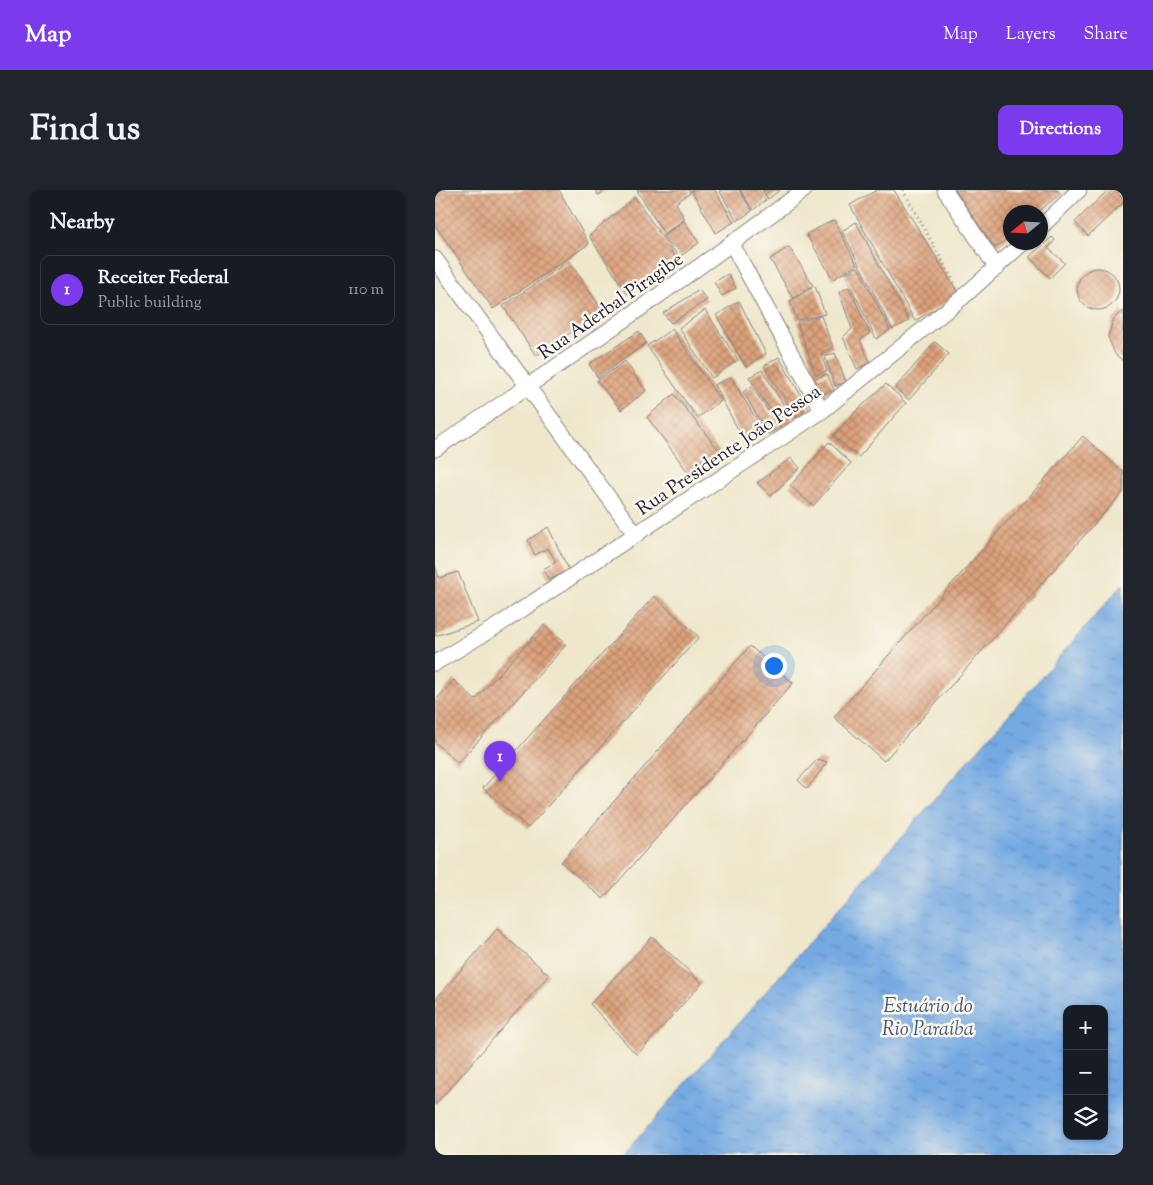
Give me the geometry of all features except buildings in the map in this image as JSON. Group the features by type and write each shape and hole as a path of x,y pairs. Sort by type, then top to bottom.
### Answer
{"street":[{"name":"Rua Aderbal Piragibe","path":"435,448 529,386 732,244 804,190"},
{"path":"945,190 997,268"},
{"path":"1048,220 1078,190"},
{"path":"732,244 822,411"},
{"name":"Rua Presidente João Pessoa","path":"435,663 497,626 637,535 822,411 963,297 1016,250"},
{"path":"435,259 637,535"}],"path":[{"path":"903,190 963,297"}],"water":[{"name":"Estuário do Rio Paraíba","path":"1123,584 1123,1155 623,1155"}],"place":[{"name":"Receiter Federal","path":"500,782"}]}
